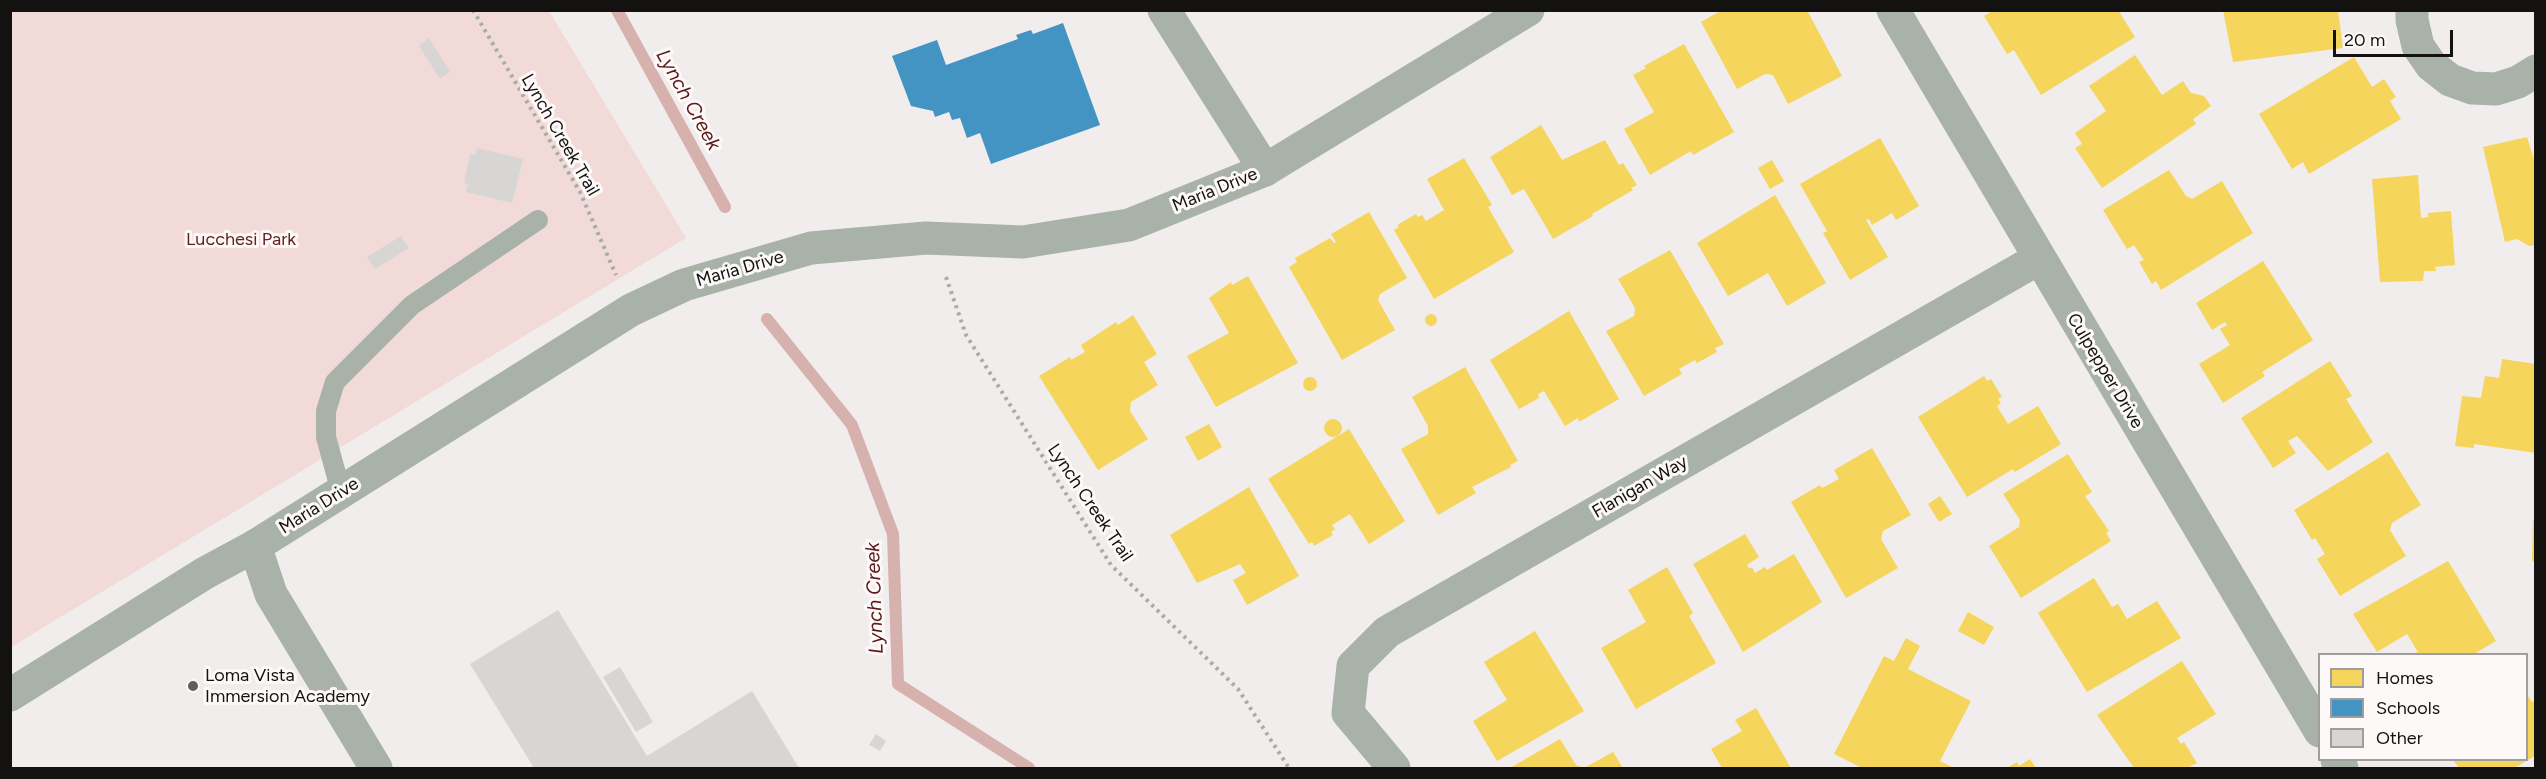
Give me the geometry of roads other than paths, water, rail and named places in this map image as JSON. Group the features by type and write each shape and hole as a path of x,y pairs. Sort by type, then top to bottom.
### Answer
{"street":[{"path":"1164,10 1265,170"},
{"name":"Maria Drive","path":"10,695 204,573 255,546 631,310 684,285 811,248 926,238 1023,242 1129,225 1265,170 1528,10"},
{"name":"Culpepper Drive","path":"1893,10 2038,259 2318,729"},
{"path":"2412,10 2418,46 2431,65 2450,80 2472,88 2496,89 2518,82 2535,71"},
{"name":"Flanigan Way","path":"1394,768 1348,712 1353,666 1387,632 2038,259"},
{"path":"255,546 271,594 376,768"}],"lane":[{"path":"340,492 326,437 326,411 335,382 412,305 538,220"}],"waterway":[{"name":"Lynch Creek","path":"617,10 725,207"},
{"name":"Lynch Creek","path":"767,319 852,425 893,534 898,684 1029,768"}],"place":[{"name":"Loma Vista Immersion Academy","path":"193,686"}],"park label":[{"name":"Lucchesi Park","path":"241,240"}]}
